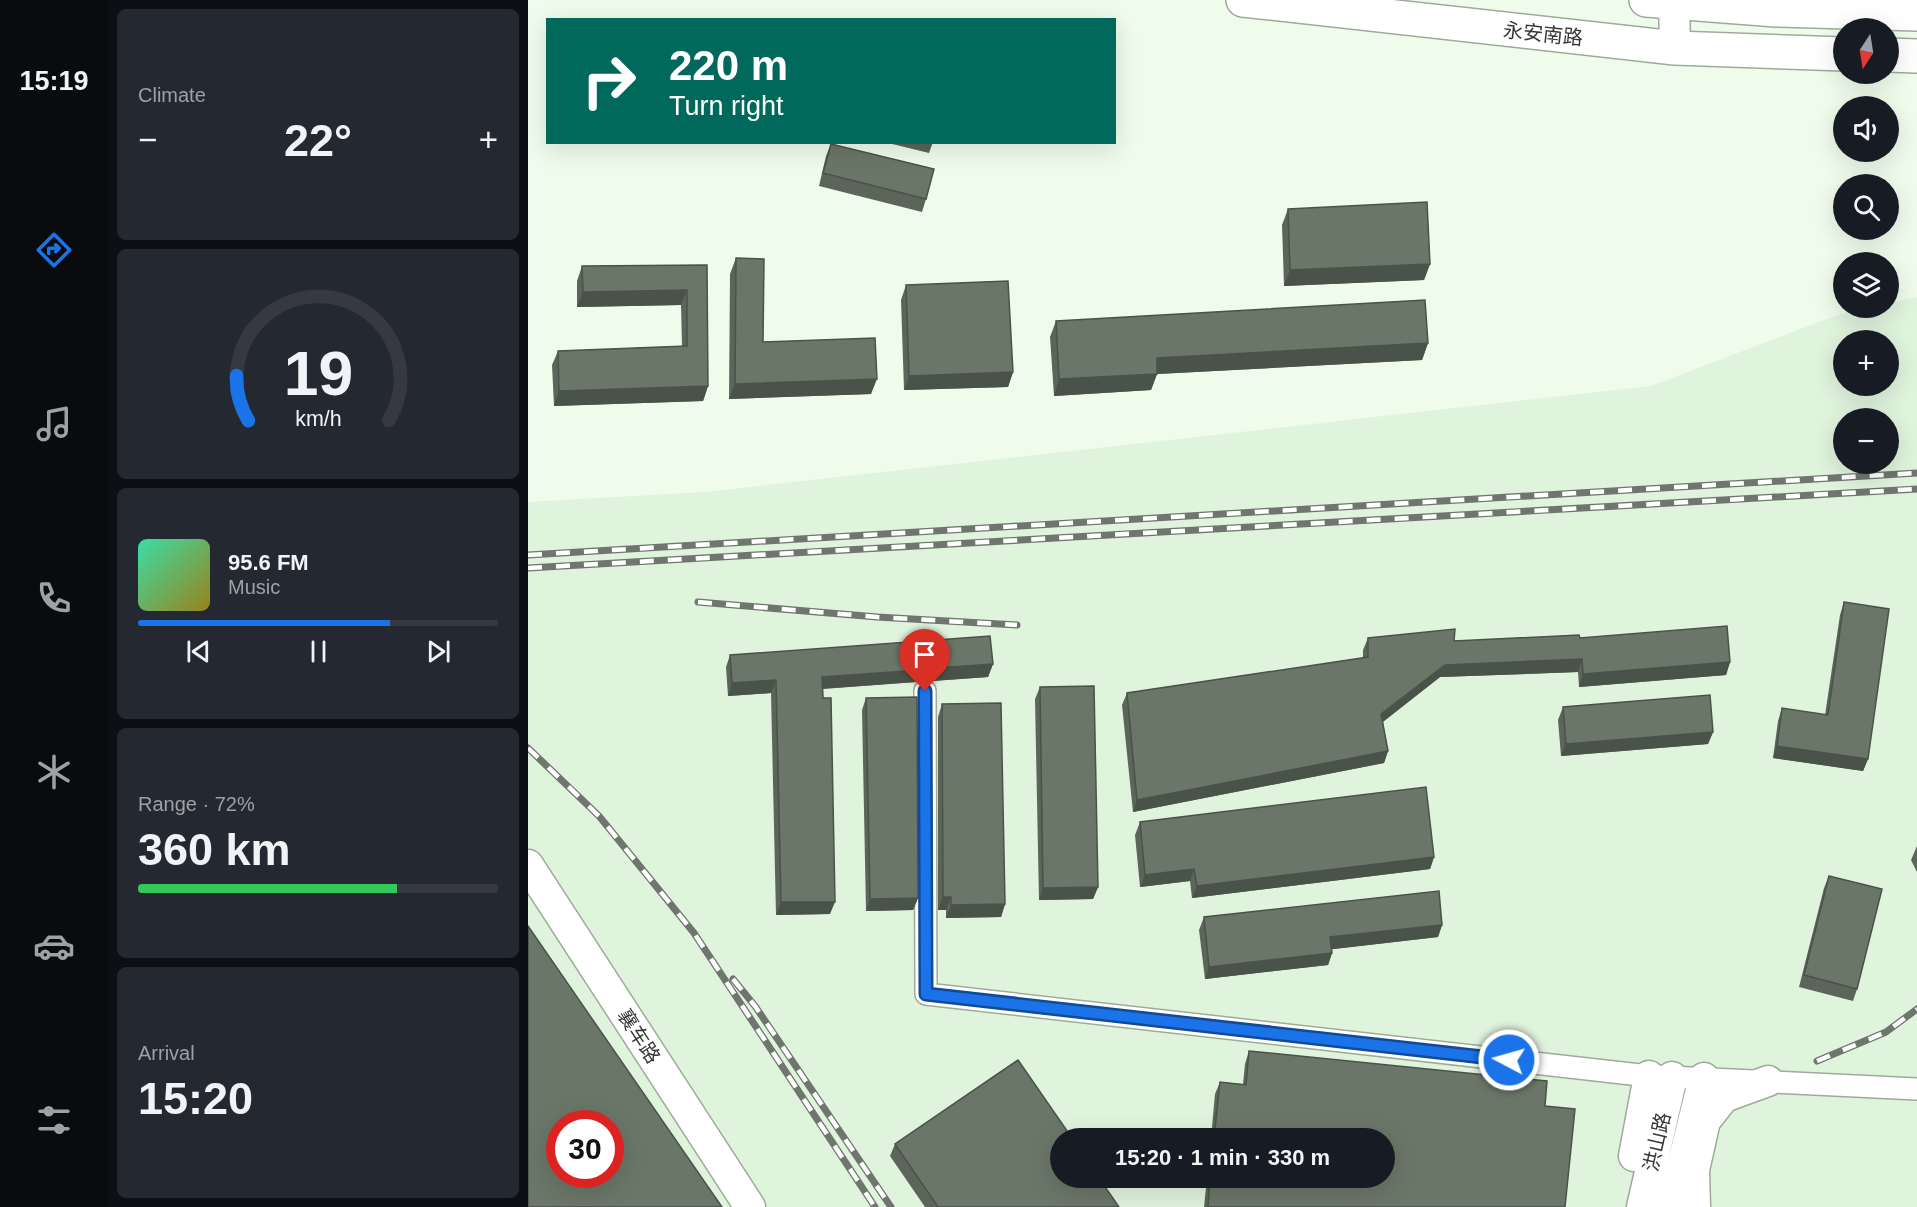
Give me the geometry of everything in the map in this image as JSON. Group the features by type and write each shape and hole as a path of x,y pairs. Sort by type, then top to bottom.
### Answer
{"main road":[{"name":"永安南路","path":"1243,0 1675,48 1833,54"},
{"path":"1665,1 1716,3 1776,10 1917,14"},
{"path":"1899,56 1917,56"}],"street":[{"path":"1665,1 1675,48"},
{"path":"925,691 926,994 1660,1076 1917,1089"},
{"name":"襄车路","path":"528,865 750,1207"},
{"path":"1625,1207 1660,1076"},
{"name":"洪山路","path":"1642,1207 1660,1076"},
{"name":"洪山路","path":"1672,1207 1704,1078"},
{"path":"1695,1207 1694,1170 1705,1121 1724,1097 1768,1081"}],"shaded area":[{"path":"1917,297 1917,1207 528,1207 528,502 705,492 1651,386 1833,317 1899,318 1899,301"}],"building":[{"path":"831,144 934,169 926,199 823,173"},
{"path":"1427,202 1430,264 1290,270 1288,209"},
{"path":"736,258 764,259 763,342 875,338 877,379 735,384"},
{"path":"707,265 708,386 559,391 558,351 687,346 687,290 583,292 582,266"},
{"path":"1008,281 1013,372 909,376 906,285"},
{"path":"1425,300 1428,343 1157,358 1157,374 1059,379 1056,321"},
{"path":"1844,602 1889,609 1868,759 1777,746 1782,708 1828,715"},
{"path":"1727,626 1730,662 1583,674 1582,659 1445,665 1381,714 1388,751 1137,800 1127,693 1368,657 1368,638 1455,629 1454,641 1579,635 1580,638"},
{"path":"990,636 993,664 937,668 929,666 921,670 822,677 823,698 831,698 835,902 781,902 776,680 732,683 730,655"},
{"path":"1094,686 1098,887 1043,888 1040,687"},
{"path":"1710,695 1713,732 1566,744 1563,707"},
{"path":"917,697 918,898 870,899 866,698"},
{"path":"1001,703 1005,904 951,905 951,897 943,897 942,704"},
{"path":"1426,787 1434,857 1197,886 1194,869 1145,875 1140,822"},
{"path":"1829,876 1882,889 1857,989 1804,975"},
{"path":"1439,891 1442,925 1330,937 1332,953 1209,967 1204,917"},
{"path":"528,926 722,1207 528,1207"},
{"path":"1249,1051 1547,1081 1545,1106 1575,1109 1565,1207 1208,1207 1209,1188 1395,1188 1395,1128 1215,1128 1220,1082 1246,1085"},
{"path":"1018,1060 1065,1128 1050,1128 1050,1188 1106,1188 1119,1207 938,1207 895,1144"}],"railway":[{"path":"528,555 1917,473"},
{"path":"528,568 1917,489"},
{"path":"698,602 877,617 1017,625"},
{"path":"528,748 599,816 694,933 875,1207"},
{"path":"733,979 755,1006 891,1207"},
{"path":"1817,1061 1886,1032 1917,1009"}],"route":[{"path":"925,691 926,994 1509,1060"}]}
